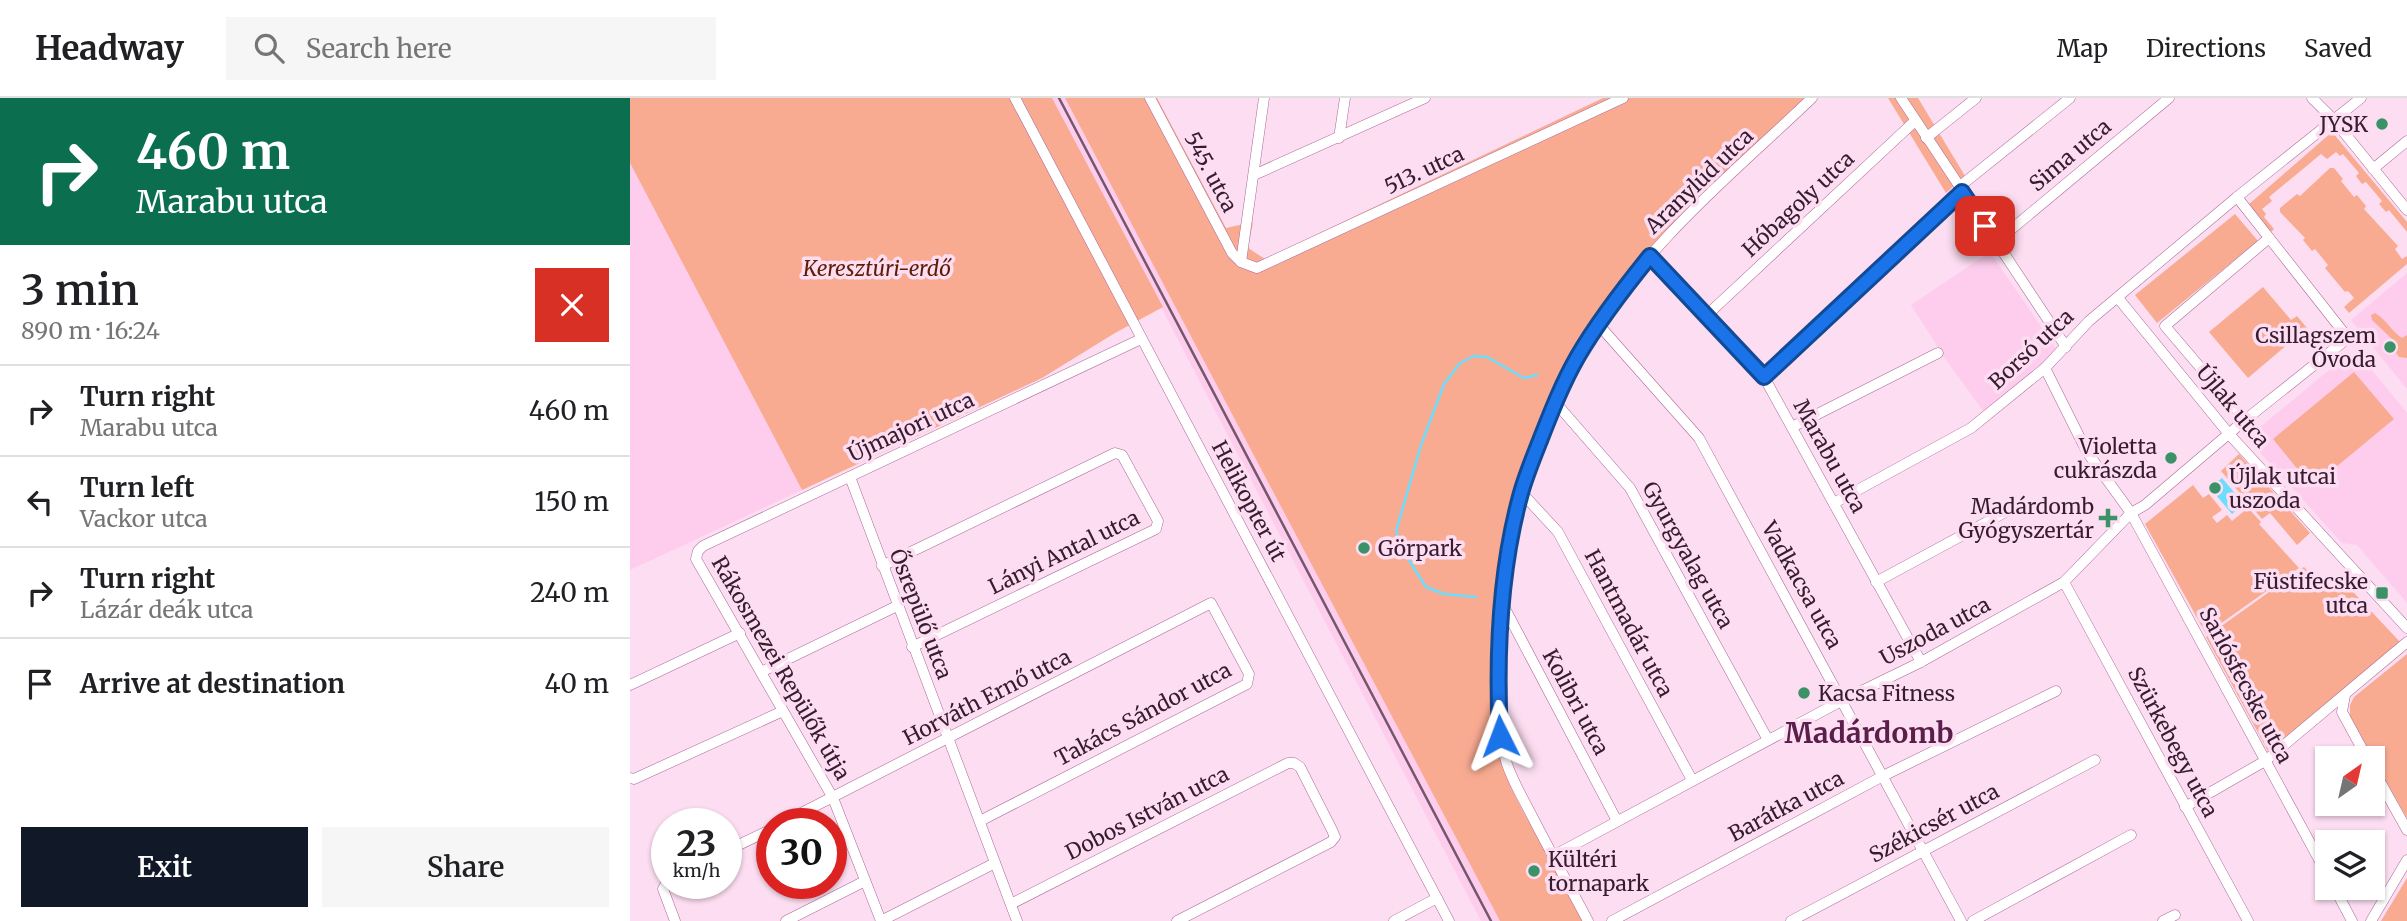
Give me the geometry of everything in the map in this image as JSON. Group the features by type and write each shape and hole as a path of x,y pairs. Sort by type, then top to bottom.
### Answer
{"street":[{"name":"Helikopter út","path":"1015,98 1449,921"},
{"name":"545. utca","path":"1150,98 1232,253 1241,262"},
{"path":"1241,262 1264,98"},
{"path":"1339,138 1345,98"},
{"path":"1254,175 1425,98"},
{"name":"513. utca","path":"1241,262 1257,268 1271,264 1623,98"},
{"name":"Aranylúd utca","path":"1588,921 1507,765 1500,736 1497,681 1501,601 1521,492 1555,402 1578,355 1598,324 1650,256 1684,220 1812,98"},
{"path":"1901,98 2066,347"},
{"path":"1926,138 1976,98"},
{"path":"1764,377 1960,190 2070,98"},
{"name":"Sima utca","path":"1996,242 2169,98"},
{"path":"2312,98 2333,119 2407,210"},
{"name":"Borsó utca","path":"1834,503 1971,428 2045,368 2089,321 2361,98"},
{"name":"Hóbagoly utca","path":"1707,315 1915,121"},
{"path":"2373,169 2407,141"},
{"path":"2229,434 2348,338 2237,197"},
{"path":"2245,420 2165,326 2269,238"},
{"name":"Marabu utca","path":"1650,256 1764,377 1921,663"},
{"name":"Újlak utca","path":"2118,298 2229,434 2407,628"},
{"name":"Vadkacsa utca","path":"1598,324 1699,438 1961,921"},
{"name":"Újmajori utca","path":"698,551 703,546 1141,339"},
{"path":"1792,427 1938,353"},
{"name":"Sarlósfecske utca","path":"2045,368 2087,452 2131,513 2315,852"},
{"name":"Gyurgyalag utca","path":"1555,402 1630,488 1768,740"},
{"name":"Uszoda utca","path":"1553,856 1843,700 1921,663 2064,582 2131,513 2145,505 2229,434"},
{"name":"Lányi Antal utca","path":"882,566 1115,453 1122,455 1158,521 1156,529 912,647"},
{"name":"Ősrepülő utca","path":"850,477 1017,921"},
{"name":"Hantmadár utca","path":"1521,492 1558,532 1692,780"},
{"path":"1876,582 2009,510"},
{"name":"Rákosmezei Repülők útja","path":"698,551 696,559 833,798 881,921"},
{"name":"Szürkebegy utca","path":"2064,582 2248,921"},
{"name":"Kolibri utca","path":"1501,601 1617,821"},
{"name":"Horváth Ernő utca","path":"813,808 1211,604"},
{"name":"Takács Sándor utca","path":"980,821 1247,684 1249,674 1211,604"},
{"path":"761,672 897,606"},
{"path":"630,685 740,633"},
{"path":"2185,807 2265,761 2407,642"},
{"name":"Barátka utca","path":"1612,921 1883,776 2056,691"},
{"path":"2346,693 2342,712 2360,746"},
{"path":"630,778 634,779 783,711"},
{"name":"Székicsér utca","path":"1791,921 2095,760"},
{"name":"Dobos István utca","path":"1011,904 1288,763 1300,767 1335,837 1331,842 1177,921"},
{"path":"2385,791 2407,830"},
{"path":"1973,921 2130,835"},
{"path":"2371,921 2407,860"},
{"path":"881,921 995,863"},
{"path":"786,921 865,881"},
{"path":"1394,921 1437,898"},
{"path":"667,899 675,921"},
{"path":"2341,900 2352,921"},
{"path":"2164,921 2175,915"}],"shaded area":[{"path":"1052,98 1065,98 1500,921 1481,921"},
{"path":"630,163 802,490 630,570"},
{"path":"1990,252 2057,350 1984,412 1911,305"},
{"name":"Csillagszem Óvoda","path":"2407,273 2407,389 2351,320"},
{"path":"2346,356 2361,357 2407,413 2407,603 2357,545 2342,543 2247,438"}],"green space":[{"name":"Keresztúri-erdő","path":"630,98 1052,98 1163,307 1042,378 802,490 630,163"},
{"path":"1065,98 1157,98 1226,228 1253,222 1248,248 1265,259 1603,98 1806,98 1683,212 1614,293 1561,382 1539,429 1522,477 1500,578 1493,681 1495,733 1513,792 1583,921 1500,921"},
{"path":"1888,98 1918,98 1965,176 1946,193"},
{"path":"2332,132 2407,222 2407,232 2389,210 2386,212 2379,204 2382,201 2366,182 2362,184 2356,176 2359,173 2343,154 2340,156 2336,152 2327,159 2321,154 2269,197 2272,201 2262,209 2266,214 2264,217 2274,229 2271,232 2248,205"},
{"path":"2330,168 2334,168 2354,197 2357,195 2366,206 2364,209 2398,246 2395,249 2402,259 2407,256 2407,264 2349,313 2344,307 2354,298 2348,291 2345,292 2325,268 2328,265 2315,249 2312,251 2303,240 2305,238 2280,212 2280,208 2297,194 2300,196"},
{"path":"2235,214 2258,241 2157,323 2135,295"},
{"path":"2263,287 2291,320 2297,316 2307,328 2248,378 2209,332"},
{"path":"2375,313 2402,338 2407,335 2407,358 2399,357 2394,350 2393,340 2372,320 2371,315"},
{"path":"2354,372 2394,419 2312,487 2273,439"},
{"path":"2239,454 2310,533 2297,545 2270,513 2262,519 2221,471"},
{"path":"2193,485 2203,498 2209,494 2222,510 2212,517 2217,523 2227,515 2232,521 2248,508 2299,568 2206,634 2145,524"},
{"path":"2304,567 2327,591 2341,579 2400,642 2268,751 2206,637"},
{"path":"2407,654 2407,818 2385,780 2385,746 2365,746 2350,720 2350,705 2354,697"},
{"path":"2407,878 2407,921 2381,921"}],"water":[{"path":"2222,478 2244,504 2232,514 2210,488"}],"waterway":[{"path":"1476,597 1444,594 1426,587 1405,554 1396,531 1421,445 1444,384 1460,363 1474,356 1487,357 1524,378 1537,375"}],"railway":[{"path":"1059,98 1491,921"}],"place":[{"name":"JYSK","path":"2382,124"},
{"name":"Csillagszem Óvoda","path":"2390,347"},
{"name":"Violetta cukrászda","path":"2171,458"},
{"name":"Újlak utcai uszoda","path":"2215,488"},
{"name":"Madárdomb Gyógyszertár","path":"2108,518"},
{"name":"Görpark","path":"1364,548"},
{"name":"Füstifecske utca","path":"2382,593"},
{"name":"Kacsa Fitness","path":"1804,693"},
{"name":"Kültéri tornapark","path":"1534,871"}],"district":[{"name":"Madárdomb","path":"1869,733"}],"route":[{"path":"1500,736 1497,681 1501,601 1521,492 1555,402 1578,355 1650,256 1764,377 1962,192 1985,226"}]}
